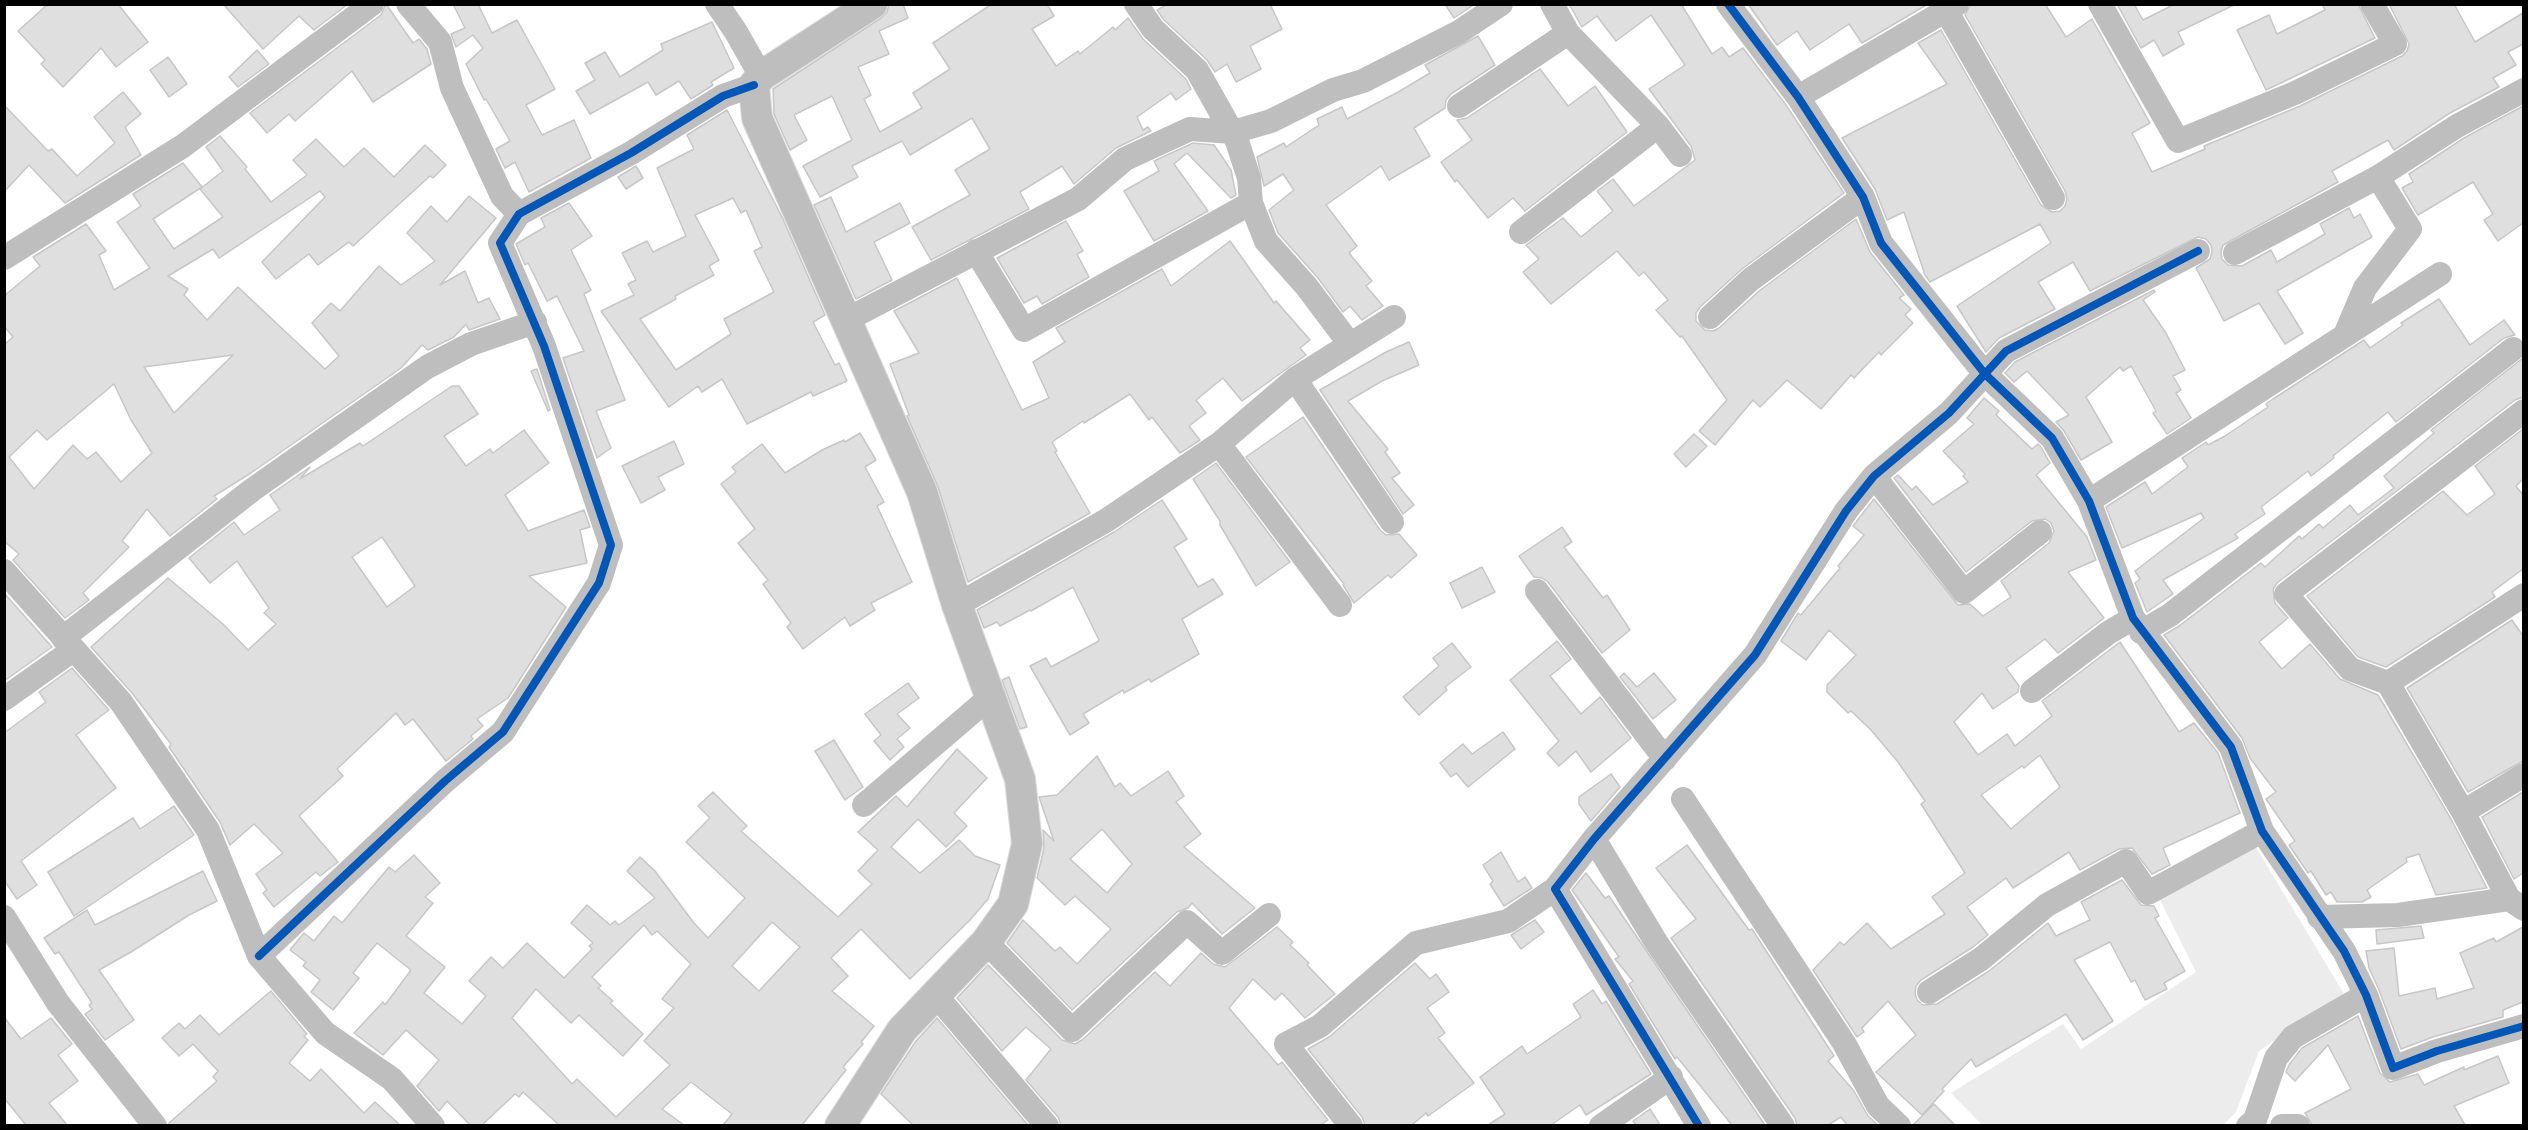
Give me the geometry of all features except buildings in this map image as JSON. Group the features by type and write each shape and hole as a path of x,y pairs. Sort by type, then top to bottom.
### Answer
{"main road":[{"path":"840,1125 902,1030 934,993 986,942 1013,904 1027,844 1020,779 957,606 922,492 757,118 758,80 872,4"}],"street":[{"path":"4,258 183,146 372,4"},
{"path":"408,4 440,42 452,88 462,110 502,196 519,214"},
{"path":"259,956 445,780 503,732 599,583 611,545 535,322 500,243 519,214 631,153 723,96 758,80 736,32 717,4"},
{"path":"1136,4 1153,29 1197,70 1233,132 1248,178 1251,203 1266,241 1307,287 1349,343"},
{"path":"846,320 1078,199 1125,159 1190,129 1233,132 1271,121 1333,90 1363,81 1459,32 1501,4"},
{"path":"1552,4 1568,33 1658,126 1680,155"},
{"path":"1728,4 1798,97 1863,197 1881,243 1986,374 2052,438 2089,501 2137,625 2231,747 2262,831 2344,951 2366,994 2393,1068 2437,1051 2523,1026"},
{"path":"2100,4 2178,141 2295,93 2395,45 2372,4"},
{"path":"1798,97 1952,8 2053,198"},
{"path":"1459,106 1568,33"},
{"path":"2235,253 2378,177 2457,126 2523,90"},
{"path":"1521,232 1658,126"},
{"path":"2345,335 2365,288 2410,229 2378,177"},
{"path":"1710,317 1750,280 1863,197"},
{"path":"976,251 1024,330 1251,203"},
{"path":"1351,1125 1286,1044 1320,1026 1416,943 1508,921 1555,889 1594,838 1755,655 1846,511 1874,476 1949,414 2006,351 2198,251"},
{"path":"2089,501 2440,274"},
{"path":"957,606 1107,520 1220,444 1295,379 1394,316"},
{"path":"4,699 252,490 427,367 471,344 535,322"},
{"path":"2032,691 2108,633 2170,615 2513,349"},
{"path":"1295,379 1392,522"},
{"path":"2319,917 2398,915 2516,904 2388,683 2350,669 2286,594 2523,411"},
{"path":"1220,444 1340,605"},
{"path":"1874,476 1964,592 2040,532"},
{"path":"4,571 121,702 208,830 259,956 325,1033 392,1079 433,1125"},
{"path":"1537,591 1665,759"},
{"path":"2388,683 2523,595"},
{"path":"864,805 990,697"},
{"path":"2463,812 2523,775"},
{"path":"1683,799 1844,1043 1878,1106 1899,1125"},
{"path":"1929,992 1981,959 2047,905 2126,861 2148,893 2262,831"},
{"path":"1594,838 1656,942 1783,1125"},
{"path":"1555,889 1699,1125"},
{"path":"986,942 1072,1030 1187,922 1222,953 1269,915"},
{"path":"4,917 58,1003 155,1125"},
{"path":"934,993 1047,1125"},
{"path":"2258,1124 2276,1058 2294,1037 2366,994"},
{"path":"1600,1125 1671,1077"},
{"path":"2282,1125 2298,1125"}],"shaded area":[{"path":"2254,844 2344,994 2259,1051 2236,1112 2223,1125 1982,1125 1951,1093 2063,1024 2081,1049 2196,972 2158,896"}],"cycle path":[{"path":"1728,4 1798,97 1863,197 1881,243 1985,374 2052,438 2089,501 2133,618 2231,747 2262,831 2344,951 2366,995 2393,1068 2437,1051 2524,1026"},
{"path":"259,956 445,781 503,732 599,583 611,545 544,346 500,243 519,214 631,153 723,96 754,85"},
{"path":"1699,1126 1555,889 1594,839 1755,655 1846,511 1874,476 1949,413 2006,351 2198,251"}]}
